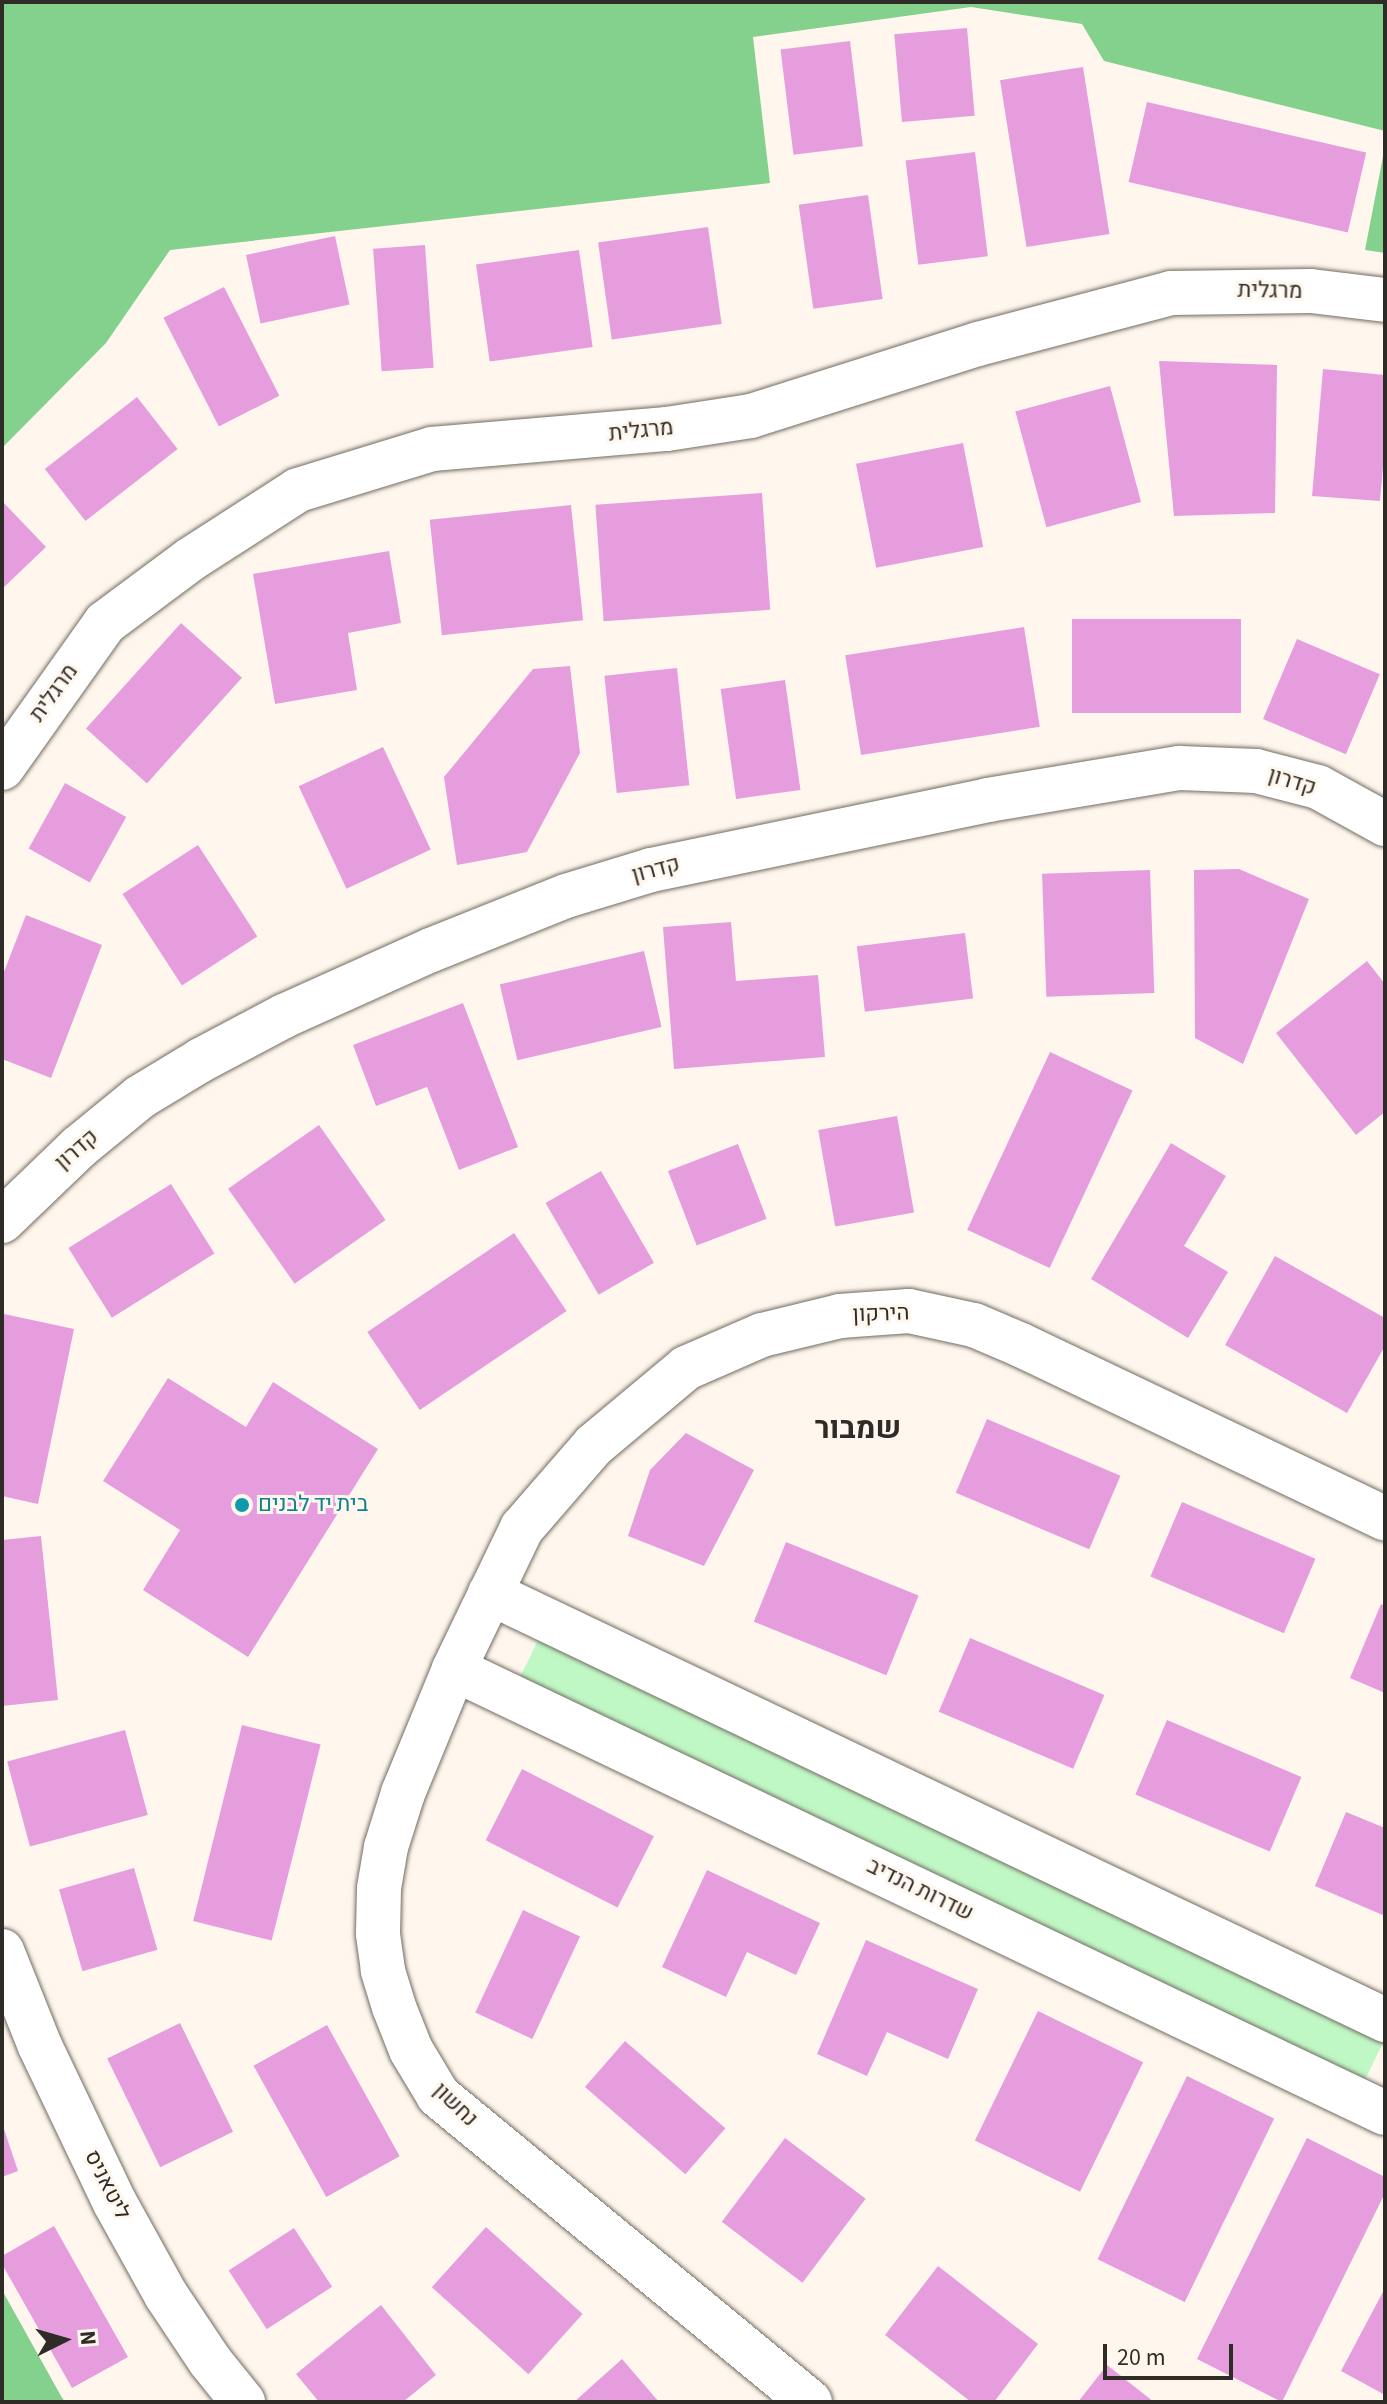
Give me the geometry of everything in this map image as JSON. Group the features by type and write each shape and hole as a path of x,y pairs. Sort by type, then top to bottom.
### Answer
{"street":[{"name":"מרגלית","path":"2,768 105,623 191,559 298,490 432,449 667,429 751,416 978,344 1171,293 1311,291 1385,300"},
{"name":"קדרון","path":"2,1221 79,1147 140,1097 201,1060 284,1016 431,950 566,896 651,870 988,800 1180,768 1256,771 1318,787 1385,824"},
{"name":"הירקון","path":"463,1650 522,1528 594,1445 686,1368 762,1335 840,1316 909,1311 974,1325 1385,1519"},
{"path":"490,1593 1385,2020"},
{"name":"שדרות הנדיב","path":"463,1650 1385,2113"},
{"name":"נחשון","path":"463,1650 403,1793 386,1847 379,1888 378,1933 383,1970 411,2050 438,2095 810,2402"},
{"name":"ליטאניס","path":"2,1951 40,2046 115,2203 166,2295 210,2361 243,2402"}],"green space":[{"path":"2,2 1385,2 1385,131 1104,61 1082,24 971,7 753,37 770,183 170,250 106,343 2,448"},
{"path":"1385,146 1385,253 1365,250"},
{"path":"542,1632 1383,2042 1361,2087 520,1677"},
{"path":"2,2290 61,2396 65,2402 2,2402"}],"building":[{"path":"967,28 975,116 902,122 894,34"},
{"path":"850,41 863,146 793,155 781,50"},
{"path":"1083,67 1109,234 1026,247 1000,80"},
{"path":"1147,102 1366,153 1348,233 1129,182"},
{"path":"975,152 988,256 918,265 906,161"},
{"path":"868,195 883,299 813,309 799,205"},
{"path":"708,227 722,324 612,339 598,242"},
{"path":"335,236 350,304 261,323 246,255"},
{"path":"425,245 434,368 382,371 373,249"},
{"path":"579,250 593,347 490,362 476,264"},
{"path":"224,287 279,396 219,427 163,318"},
{"path":"1159,361 1277,365 1275,513 1174,516"},
{"path":"1323,369 1385,375 1385,444 1380,501 1312,496"},
{"path":"1110,386 1141,502 1046,527 1015,411"},
{"path":"137,397 178,449 85,521 45,469"},
{"path":"963,443 983,547 876,568 856,464"},
{"path":"762,493 770,610 604,621 595,505"},
{"path":"2,501 46,547 2,589"},
{"path":"571,505 583,620 442,635 430,520"},
{"path":"389,551 401,623 348,633 357,690 275,704 253,574"},
{"path":"1072,619 1241,619 1241,713 1072,713"},
{"path":"181,623 242,678 147,783 86,729"},
{"path":"1024,627 1040,727 861,755 845,655"},
{"path":"1297,639 1380,674 1346,754 1263,719"},
{"path":"570,666 580,753 527,852 457,865 444,777 533,669"},
{"path":"677,668 689,785 617,793 604,676"},
{"path":"785,680 800,790 736,799 721,689"},
{"path":"383,747 431,849 346,889 299,786"},
{"path":"65,783 126,817 90,883 29,849"},
{"path":"198,845 257,936 182,985 123,894"},
{"path":"1239,869 1309,899 1243,1064 1195,1038 1194,870"},
{"path":"1150,870 1154,993 1046,997 1042,874"},
{"path":"26,915 102,945 51,1078 2,1059 2,977"},
{"path":"731,922 736,981 818,975 825,1057 674,1069 663,927"},
{"path":"965,933 973,999 865,1012 857,946"},
{"path":"644,951 662,1027 517,1060 500,984"},
{"path":"1367,961 1385,984 1385,1112 1356,1135 1276,1033"},
{"path":"463,1003 518,1147 459,1170 427,1087 376,1106 353,1045"},
{"path":"1050,1052 1132,1090 1050,1268 967,1230"},
{"path":"897,1116 914,1213 835,1226 818,1130"},
{"path":"319,1125 386,1220 295,1284 228,1189"},
{"path":"1171,1143 1226,1176 1184,1246 1228,1272 1188,1338 1091,1279"},
{"path":"738,1144 767,1219 697,1246 668,1171"},
{"path":"601,1171 654,1263 599,1295 546,1203"},
{"path":"171,1184 214,1254 112,1318 68,1248"},
{"path":"514,1233 567,1311 420,1410 367,1332"},
{"path":"1275,1256 1385,1318 1385,1346 1347,1413 1225,1345"},
{"path":"4,1314 74,1329 38,1504 2,1496"},
{"name":"בית יד לבנים","path":"168,1378 246,1427 273,1382 378,1449 248,1657 143,1590 180,1530 103,1481"},
{"path":"987,1419 1120,1476 1089,1549 956,1493"},
{"path":"686,1433 754,1470 704,1566 628,1536 650,1470"},
{"path":"1182,1502 1315,1559 1284,1633 1150,1577"},
{"path":"41,1536 58,1700 2,1706 2,1540"},
{"path":"786,1542 919,1596 886,1675 754,1622"},
{"path":"1381,1604 1385,1606 1385,1693 1350,1678"},
{"path":"970,1638 1104,1695 1073,1769 939,1712"},
{"path":"1167,1720 1301,1777 1270,1852 1135,1795"},
{"path":"242,1725 321,1745 272,1941 193,1921"},
{"path":"125,1730 148,1815 30,1847 7,1762"},
{"path":"522,1769 654,1836 618,1907 486,1840"},
{"path":"1346,1812 1385,1828 1385,1916 1315,1886"},
{"path":"134,1868 157,1950 82,1971 59,1889"},
{"path":"707,1870 820,1923 796,1975 747,1952 726,1997 662,1967"},
{"path":"523,1910 580,1937 532,2039 475,2012"},
{"path":"866,1940 978,1989 948,2059 887,2032 867,2076 817,2054"},
{"path":"1038,2011 1143,2062 1080,2192 975,2140"},
{"path":"180,2023 233,2132 160,2167 107,2059"},
{"path":"327,2025 400,2156 326,2197 254,2066"},
{"path":"625,2041 725,2128 685,2174 585,2087"},
{"path":"1187,2076 1274,2119 1185,2302 1098,2259"},
{"path":"2,2123 18,2171 2,2177"},
{"path":"785,2138 866,2199 802,2283 722,2222"},
{"path":"1307,2138 1385,2177 1385,2193 1282,2402 1197,2359"},
{"path":"54,2226 128,2357 72,2388 2,2264 2,2256"},
{"path":"486,2227 583,2314 528,2374 432,2287"},
{"path":"294,2228 332,2287 267,2329 229,2270"},
{"path":"938,2266 1038,2344 994,2402 971,2402 885,2335"},
{"path":"1385,2288 1385,2395 1341,2371"},
{"path":"381,2305 436,2375 403,2402 319,2402 296,2374"},
{"path":"622,2359 659,2402 574,2402"},
{"path":"1107,2365 1154,2402 1078,2402"}],"place":[{"name":"בית יד לבנים","path":"242,1505"}],"district":[{"name":"שמבור","path":"858,1429"}]}
